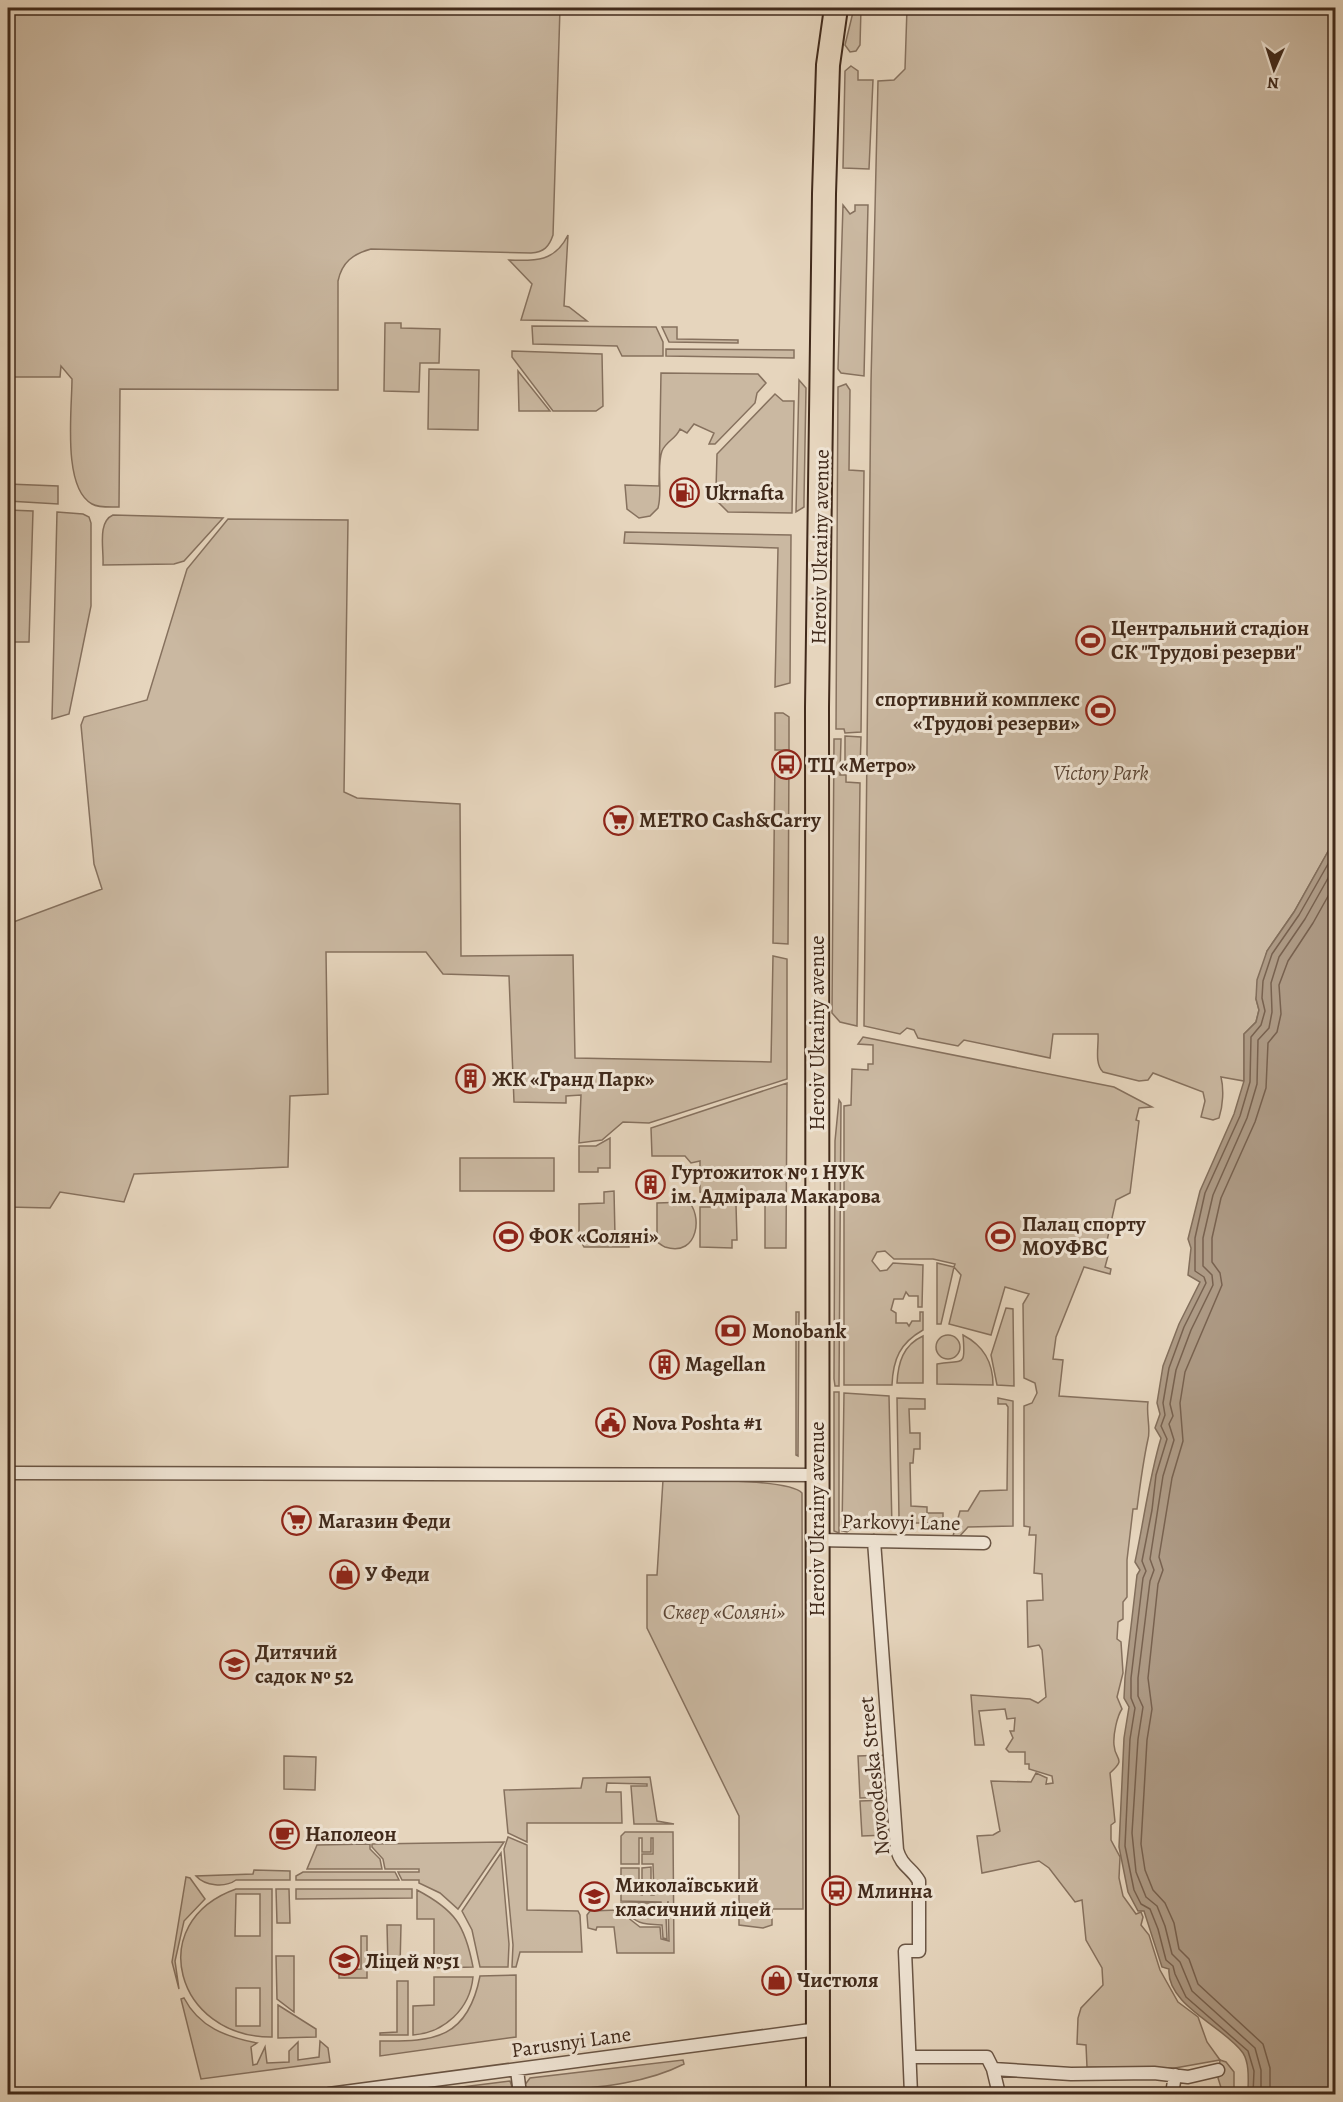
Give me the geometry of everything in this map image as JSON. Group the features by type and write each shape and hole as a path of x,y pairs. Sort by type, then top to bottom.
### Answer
{"highway":[{"name":"Heroiv Ukrainy avenue","path":"818,2094 818,708 824,187 828,65 836,8"}],"street":[{"path":"8,1473 817,1475"},
{"name":"Parkovyi Lane","path":"817,1540 984,1543"},
{"name":"Novoodeska Street","path":"874,1541 897,1850 901,1863 915,1873 919,1881 919,1951 905,1951 911,2094"},
{"name":"Parusnyi Lane","path":"329,2094 818,2029"},
{"path":"910,2058 982,2056 990,2061 999,2094"},
{"path":"993,2068 1071,2074 1129,2072 1175,2075 1205,2075 1218,2070"},
{"path":"517,2070 520,2094"},
{"path":"1172,2094 1175,2075"}],"green space":[{"path":"8,8 560,8 553,235 548,246 531,253 371,249 354,256 345,264 338,281 338,390 120,389 119,507 92,504 83,495 76,482 72,465 70,428 72,379 61,366 60,377 8,377"},
{"path":"854,8 861,8 860,45 856,51 850,52 845,45"},
{"name":"Victory Park","path":"907,8 1335,8 1335,839 1294,912 1267,951 1256,999 1259,1010 1256,1022 1244,1034 1244,1081 1221,1077 1223,1092 1221,1108 1219,1118 1213,1120 1201,1117 1205,1101 1203,1092 1153,1073 1148,1080 1139,1081 1103,1072 1098,1059 1098,1034 1053,1034 1050,1058 964,1040 958,1046 918,1038 914,1030 907,1028 900,1034 864,1026 871,382 878,81 894,80 905,69"},
{"path":"851,66 858,71 858,80 873,80 869,169 843,168 845,71"},
{"path":"843,205 850,214 855,211 855,205 868,205 864,376 841,373 838,369"},
{"path":"568,235 564,306 569,307 587,321 521,320 532,284 509,260 543,258 557,250"},
{"path":"385,323 401,323 401,328 440,329 439,363 420,363 419,392 384,391"},
{"path":"532,326 656,327 663,342 663,356 622,356 617,346 533,344"},
{"path":"662,327 677,327 677,339 738,340 738,343 669,342"},
{"path":"666,349 794,350 794,358 666,356"},
{"path":"512,351 602,354 603,406 596,411 553,411 512,357"},
{"path":"429,369 479,370 478,430 428,429"},
{"path":"518,371 550,411 519,411"},
{"path":"661,373 758,374 766,383 757,393 755,403 715,444 709,444 714,433 694,424 687,433 680,429 666,445 660,458 660,494 658,508 650,516 639,518 627,509 625,485 659,486"},
{"path":"799,380 806,388 804,507 796,512"},
{"path":"846,384 850,390 849,470 864,471 861,732 845,733 844,729 836,729 838,387"},
{"path":"775,394 783,401 794,401 792,513 728,512 717,501 720,500 721,489 716,489 717,454"},
{"path":"8,484 58,486 58,504 8,501"},
{"path":"8,510 33,511 29,642 8,642"},
{"path":"57,512 83,514 89,517 91,523 91,606 69,714 52,719"},
{"path":"113,515 223,518 184,561 174,564 103,565 103,530 108,519"},
{"path":"228,519 348,520 344,792 357,798 460,804 461,956 573,955 575,1058 771,1062 773,956 787,959 787,1079 649,1123 623,1122 602,1140 579,1143 581,1095 566,1096 566,1103 514,1102 509,976 443,974 426,952 326,952 328,1094 290,1096 288,1167 134,1174 124,1202 60,1192 50,1208 8,1207 8,924 102,889 94,864 81,725 84,717 147,700 187,569"},
{"path":"625,532 791,535 790,683 775,687 778,548 624,543"},
{"path":"775,713 783,713 789,717 789,750 775,750"},
{"path":"845,736 861,737 860,770 845,770"},
{"path":"834,739 841,739 840,775 846,775 846,782 860,783 857,1026 840,1022 832,1013"},
{"path":"775,756 789,756 788,944 773,943"},
{"path":"863,1037 1114,1087 1152,1107 1139,1108 1130,1193 1116,1200 1104,1254 1108,1256 1105,1267 1111,1269 1110,1274 1084,1267 1056,1337 1053,1359 1063,1360 1059,1396 1148,1402 1149,1435 1137,1509 1133,1509 1127,1560 1127,1597 1123,1602 1123,1619 1118,1622 1117,1639 1121,1642 1123,1673 1117,1697 1122,1709 1117,1721 1114,1741 1119,1762 1110,1773 1115,1822 1111,1825 1111,1840 1120,1857 1119,1878 1123,1896 1136,1914 1141,1912 1143,1917 1141,1925 1149,1935 1160,1970 1178,2002 1198,2017 1207,2042 1220,2060 1175,2068 1087,2067 1086,2045 1077,2044 1078,2018 1081,2008 1103,1985 1102,1968 1086,1940 1082,1900 1075,1902 1049,1868 1039,1861 982,1873 977,1836 993,1835 1000,1831 991,1781 1031,1782 1036,1773 1047,1778 1046,1784 1053,1783 1052,1776 1029,1769 1029,1764 1025,1764 1025,1752 1009,1752 1006,1749 1013,1738 1010,1731 1014,1731 1015,1718 1007,1719 1005,1709 979,1711 984,1745 975,1745 971,1695 1030,1699 1038,1703 1046,1697 1042,1650 1039,1645 1028,1647 1027,1601 1043,1600 1042,1574 1034,1573 1036,1535 1029,1535 1030,1527 1024,1526 1024,1406 1032,1403 1037,1393 1035,1383 1024,1378 1023,1304 1029,1294 1005,1287 991,1335 949,1324 961,1275 954,1267 955,1264 933,1259 894,1259 885,1251 877,1252 872,1261 880,1271 887,1270 893,1263 923,1265 922,1307 918,1307 918,1296 909,1296 906,1292 903,1299 894,1299 891,1310 896,1313 896,1323 907,1323 909,1326 912,1321 920,1321 920,1312 923,1312 923,1330 909,1340 899,1353 894,1367 892,1385 844,1385 844,1106 851,1105 852,1069 868,1070 868,1064 873,1064 873,1045 858,1044"},
{"path":"787,1083 786,1248 765,1248 765,1199 747,1198 736,1205 737,1240 732,1240 732,1248 700,1247 700,1207 711,1207 711,1193 700,1192 700,1161 691,1163 685,1156 652,1156 651,1128"},
{"path":"839,1100 841,1103 839,1386 835,1386 835,1141"},
{"path":"610,1138 610,1168 598,1168 598,1172 579,1172 579,1146 596,1146"},
{"path":"460,1158 554,1158 554,1191 460,1191"},
{"path":"614,1191 615,1236 628,1237 629,1247 584,1247 579,1238 579,1204 604,1203 604,1192"},
{"path":"688,1202 695,1215 696,1224 691,1240 685,1246 677,1249 665,1247 649,1236 649,1234 657,1234 657,1203"},
{"path":"937,1263 954,1267 941,1324 937,1324"},
{"path":"1006,1308 1013,1309 1014,1386 997,1385 991,1355"},
{"path":"796,1312 799,1312 798,1456 796,1455"},
{"path":"948,1335 957,1338 960,1347 957,1356 948,1359 939,1356 936,1347 939,1338"},
{"path":"963,1335 977,1344 986,1356 993,1377 993,1385 937,1384 937,1364 957,1362 963,1358"},
{"path":"923,1336 923,1383 897,1383 903,1355 911,1344"},
{"path":"834,1392 839,1392 839,1533 834,1531"},
{"path":"844,1393 889,1396 892,1527 856,1525 847,1532 842,1531"},
{"path":"897,1398 925,1399 925,1409 909,1409 910,1433 920,1433 920,1449 914,1449 913,1463 910,1463 911,1506 927,1507 927,1513 943,1513 943,1523 903,1523 899,1518"},
{"path":"998,1398 1013,1401 1013,1526 968,1527 959,1537 953,1536 960,1511 968,1511 980,1491 1007,1490 1008,1407 1006,1404 998,1404"},
{"name":"Сквер «Соляні»","path":"663,1480 758,1482 793,1488 802,1493 803,1909 772,1909 772,1925 763,1928 739,1925 739,1816 647,1628 647,1575 657,1575"},
{"path":"884,1755 886,1797 860,1798 858,1756"},
{"path":"284,1756 316,1757 315,1790 284,1789"},
{"path":"650,1777 657,1821 674,1824 634,1824 631,1786 647,1786 647,1784 607,1783 606,1792 621,1792 622,1823 527,1823 527,1842 508,1833 504,1790 581,1788 583,1778"},
{"path":"886,1800 887,1835 862,1836 860,1801"},
{"path":"625,1832 673,1832 674,1953 617,1953 614,1927 597,1927 596,1930 588,1928 587,1915 590,1911 618,1910 640,1927 660,1927 661,1939 669,1941 668,1901 666,1916 662,1916 661,1902 621,1901 621,1868 639,1868 639,1894 642,1895 642,1868 651,1867 651,1895 654,1895 653,1864 642,1864 642,1854 653,1854 653,1838 651,1838 651,1852 642,1852 642,1838 639,1838 639,1864 621,1864 621,1836"},
{"path":"508,1837 527,1845 527,1910 578,1911 582,1952 520,1952 516,1967 512,1967 513,1945 504,1849"},
{"path":"504,1842 458,1909 440,1893 419,1883 419,1880 402,1880 398,1872 419,1872 419,1869 385,1869 383,1859 372,1847 372,1844"},
{"path":"370,1844 370,1849 380,1859 382,1869 307,1869 317,1845"},
{"path":"501,1853 509,1944 508,1967 480,1967 472,1930 462,1911"},
{"path":"254,1870 290,1871 290,1880 236,1880 215,1885 204,1882 196,1876 253,1874"},
{"path":"303,1872 395,1872 399,1880 296,1880 296,1876"},
{"path":"186,1877 190,1878 205,1899 184,1921 175,1961 179,1989 172,1962"},
{"path":"236,1889 272,1889 272,2037 239,2032 213,2019 194,1999 183,1976 181,1951 189,1926 207,1905","holes":["236,1894 260,1894 260,1936 235,1936","236,1988 260,1988 260,2026 236,2026"]},
{"path":"276,1889 289,1889 290,1923 277,1923"},
{"path":"296,1889 412,1889 412,1898 296,1899"},
{"path":"417,1890 441,1905 456,1920 466,1940 473,1967 434,1968 434,1919 417,1919"},
{"path":"621,1903 660,1903 660,1917 666,1917 667,1939 663,1938 662,1925 644,1923 632,1918 621,1909"},
{"path":"387,1925 401,1925 400,1967 388,1966"},
{"path":"361,1936 367,1936 367,1978 339,1978 339,1970 361,1969"},
{"path":"276,1956 294,1956 294,2012 277,1999"},
{"path":"516,1975 516,2037 380,2056 380,2041 433,2037 458,2024 475,1997 480,1976"},
{"path":"434,1977 473,1977 467,1999 454,2017 435,2030 413,2035 413,2006 434,2005"},
{"path":"397,1981 408,1981 408,2035 380,2035 380,2033 397,2032"},
{"path":"184,1998 197,2016 214,2029 235,2038 257,2043 251,2047 253,2065 257,2064 265,2047 267,2063 289,2062 289,2051 298,2042 298,2060 319,2057 320,2041 328,2048 330,2062 201,2079 181,1999"},
{"path":"278,2005 316,2029 316,2037 278,2038"},
{"path":"683,2060 684,2064 666,2072 607,2086 528,2094 524,2086 530,2078"},
{"path":"1220,2060 1226,2062 1234,2072 1234,2094 1223,2094 1218,2078"},
{"path":"510,2081 513,2090 511,2094 406,2094"}],"water":[{"path":"1335,839 1335,2094 1248,2094 1248,2068 1243,2053 1235,2043 1186,2005 1177,1994 1171,1982 1169,1969 1162,1967 1144,1911 1138,1911 1128,1892 1119,1847 1124,1738 1129,1707 1124,1698 1125,1678 1137,1575 1140,1570 1135,1562 1161,1438 1155,1428 1160,1414 1157,1403 1163,1366 1179,1324 1200,1282 1188,1275 1191,1248 1188,1239 1200,1191 1234,1114 1244,1081 1244,1034 1256,1022 1259,1010 1256,999 1257,980 1267,951 1294,912"}],"place":[{"name":"Ukrnafta","path":"684,493"},
{"name":"Центральний стадіон СК \"Трудові резерви\"","path":"1090,640"},
{"name":"спортивний комплекс «Трудові резерви»","path":"1101,711"},
{"name":"ТЦ «Метро»","path":"787,765"},
{"name":"METRO Cash&Carry","path":"618,820"},
{"name":"ЖК «Гранд Парк»","path":"471,1079"},
{"name":"Гуртожиток № 1 НУК ім. Адмірала Макарова","path":"650,1184"},
{"name":"ФОК «Соляні»","path":"508,1236"},
{"name":"Палац спорту МОУФВС","path":"1001,1236"},
{"name":"Monobank","path":"731,1331"},
{"name":"Magellan","path":"664,1364"},
{"name":"Nova Poshta #1","path":"611,1423"},
{"name":"Магазин Феди","path":"297,1521"},
{"name":"У Феди","path":"344,1574"},
{"name":"Дитячий садок № 52","path":"234,1664"},
{"name":"Наполеон","path":"284,1834"},
{"name":"Млинна","path":"836,1891"},
{"name":"Миколаївський класичний ліцей","path":"594,1897"},
{"name":"Ліцей №51","path":"344,1961"},
{"name":"Чистюля","path":"776,1980"}]}
